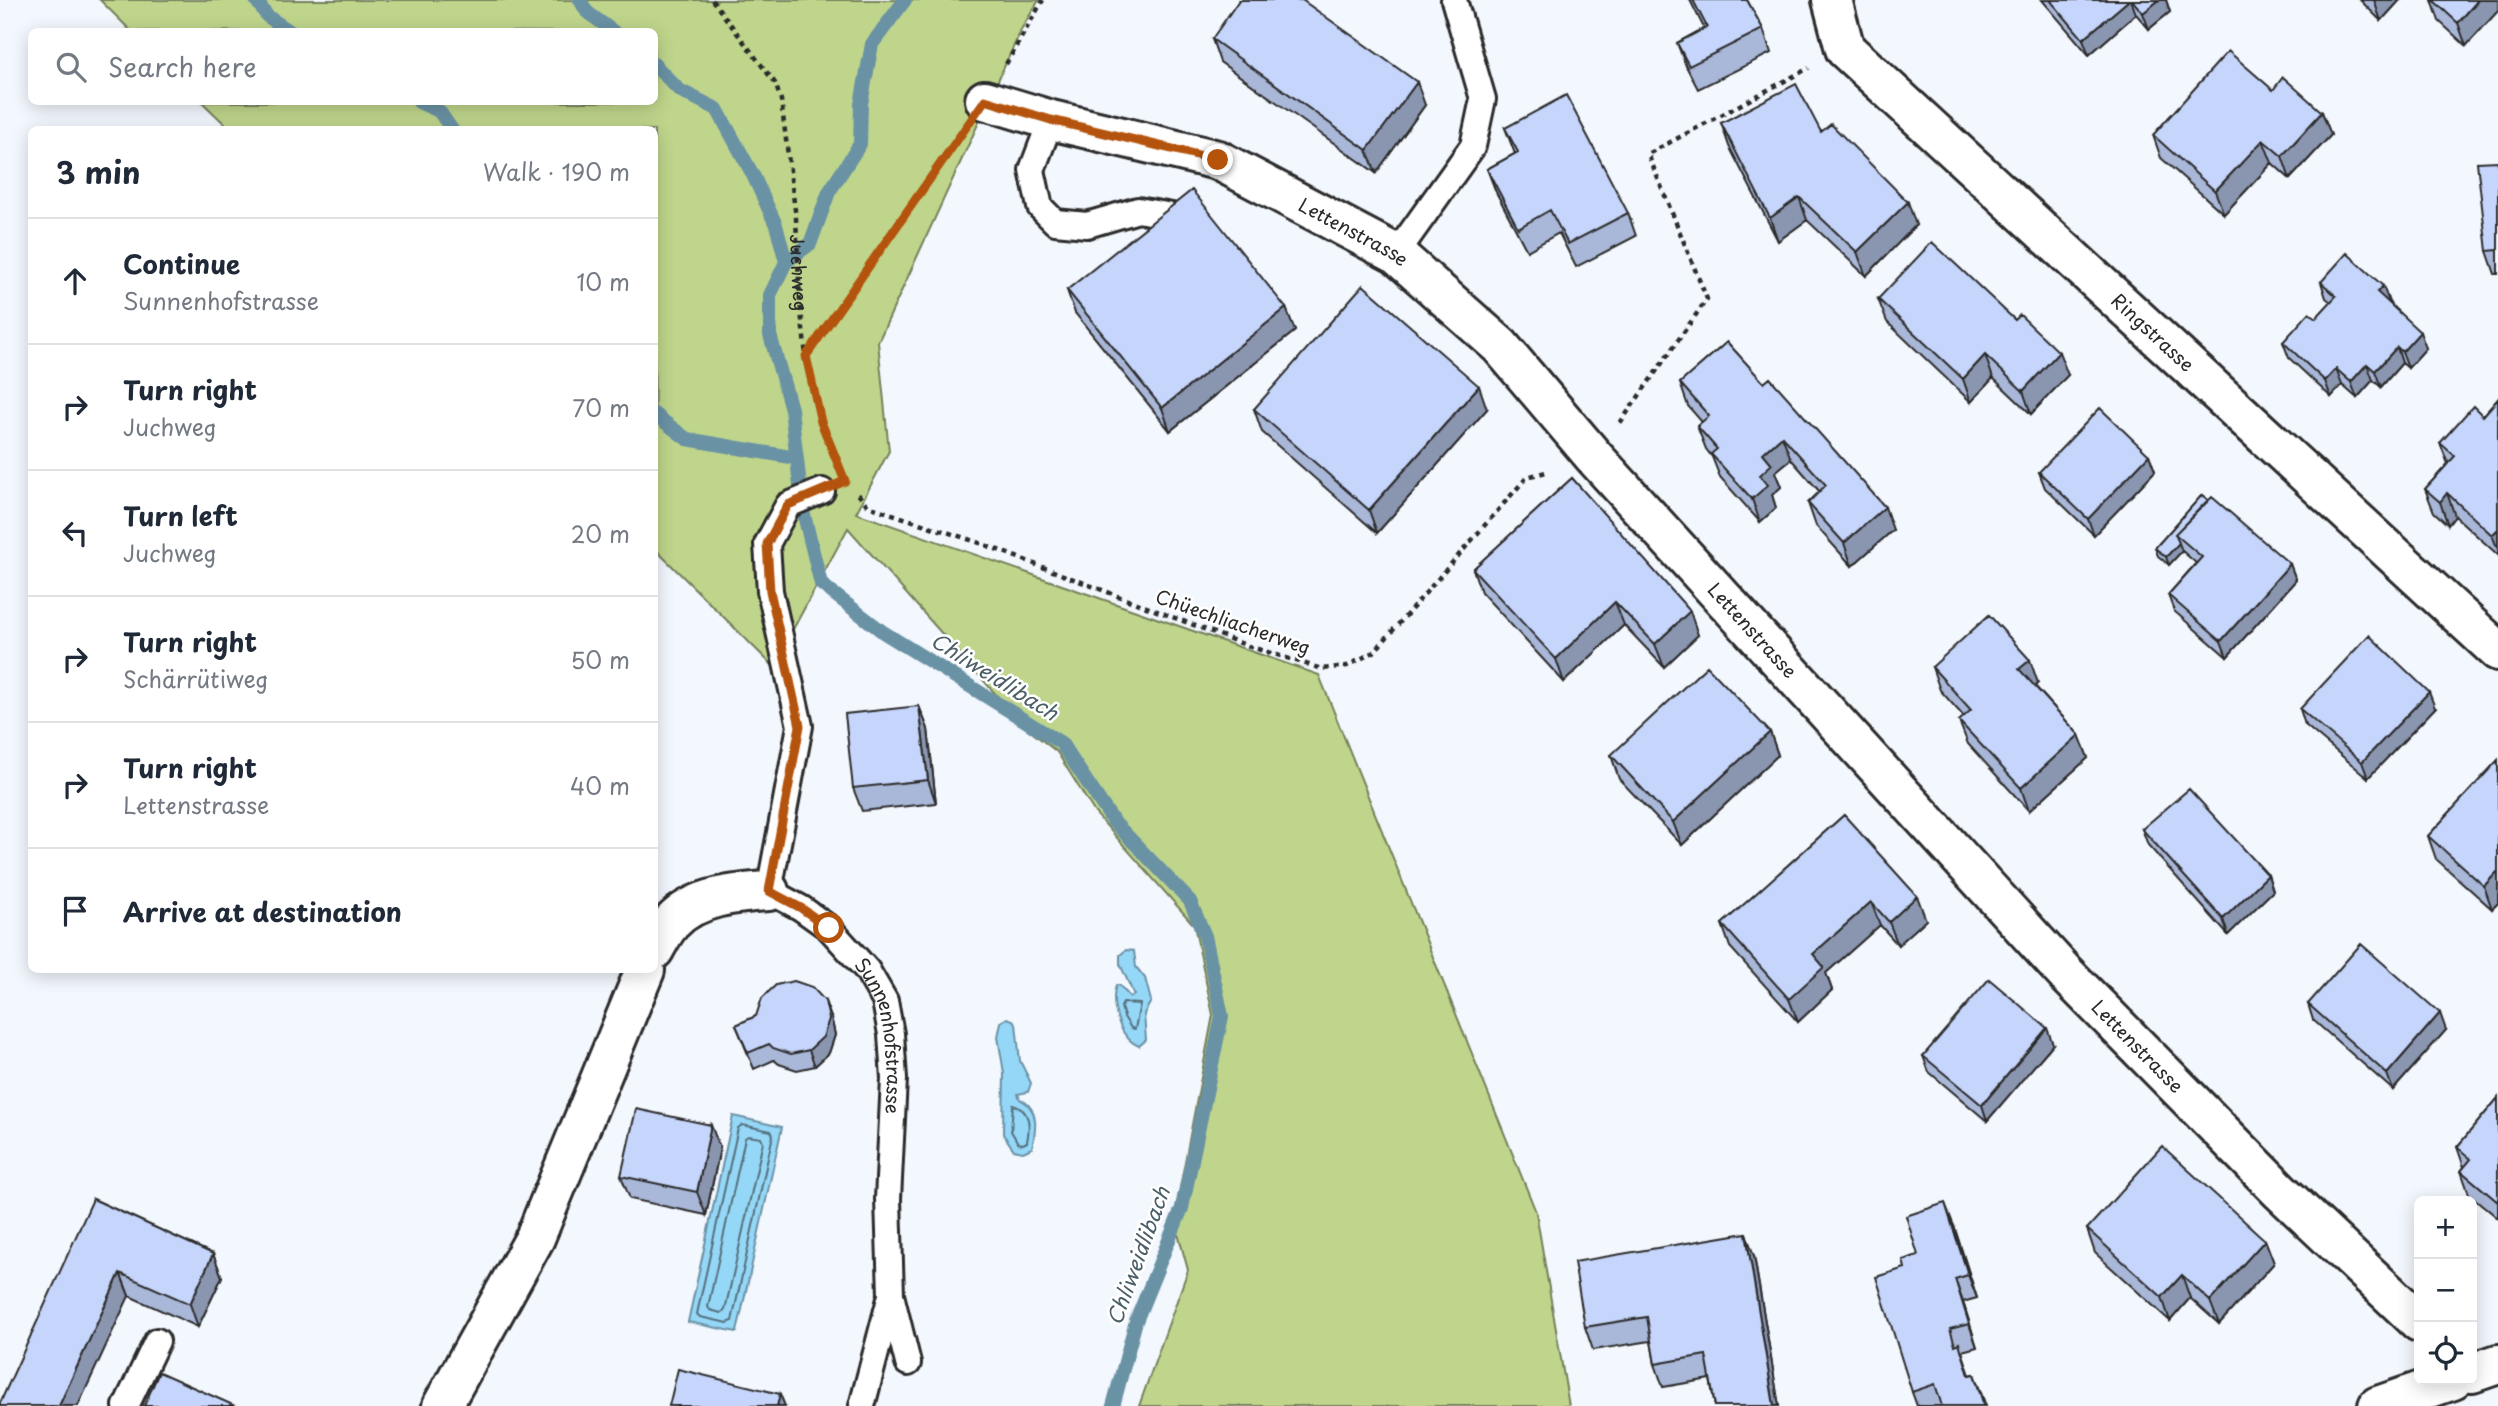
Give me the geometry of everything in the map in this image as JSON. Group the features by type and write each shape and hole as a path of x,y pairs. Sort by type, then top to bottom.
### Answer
{"street":[{"path":"1832,0 1845,50"},
{"name":"Ringstrasse","path":"1845,50 2498,651"},
{"name":"Lettenstrasse","path":"985,100 1051,120 1218,160 1396,254 1500,346 1595,458 2065,973 2280,1191 2414,1317"},
{"path":"658,944 672,922 696,905 733,893 769,891"},
{"path":"442,1406 535,1238 644,973"},
{"path":"2378,1406 2437,1385"}],"lane":[{"path":"1396,254 1473,146 1483,99 1454,0"},
{"path":"1051,120 1032,170 1041,207 1055,222 1087,225 1138,211 1172,216"},
{"path":"769,891 800,726 770,591 767,544 788,505 822,491"},
{"name":"Sunnenhofstrasse","path":"769,891 801,908 829,928 867,970 886,1001 894,1079 887,1199 891,1295 908,1363"},
{"path":"862,1406 891,1295"},
{"path":"126,1406 157,1341"}],"path":[{"name":"Juchweg","path":"712,0 775,83 781,100 796,218 806,356 821,422 845,481"},
{"path":"806,356 985,100 1043,0"},
{"path":"1595,458 1707,299 1648,154 1845,50"},
{"name":"Chüechliacherweg","path":"845,481 868,506 981,543 1248,646 1322,669 1347,666 1374,653 1527,477 1595,458"},
{"path":"822,491 845,481"}],"green space":[{"path":"100,0 1039,0 1022,28 878,342 889,451 856,513 1319,675 1536,1212 1569,1406 1139,1406 1188,1270 1174,1219 1213,1015 1194,925 1095,813 1057,752 1024,726 848,528 773,666 658,552 658,126 227,126 205,105 658,105 658,28 128,28"}],"water":[{"path":"1126,950 1134,951 1136,967 1145,978 1151,1001 1144,1014 1146,1040 1139,1046 1126,1036 1115,1011 1116,985 1130,997 1134,995 1120,964 1120,955"},
{"path":"1007,1018 1016,1024 1020,1061 1031,1083 1028,1092 1018,1094 1031,1108 1035,1120 1032,1148 1023,1152 1014,1150 1003,1134 1004,1073 998,1037 1001,1022"},
{"path":"733,1116 782,1127 737,1332 688,1322"}],"building":[{"path":"1239,0 1302,0 1417,82 1367,150 1212,39"},
{"path":"1693,0 1747,0 1763,29 1689,66 1677,43 1707,27"},
{"path":"2050,0 2129,0 2083,39"},
{"path":"2132,0 2159,0 2143,13"},
{"path":"2433,0 2478,0 2458,23"},
{"path":"2228,51 2273,90 2283,77 2322,112 2282,156 2263,140 2215,191 2153,135"},
{"path":"1796,84 1821,132 1831,124 1908,202 1857,252 1799,197 1770,218 1721,123"},
{"path":"1566,95 1628,213 1568,244 1550,210 1518,228 1487,169 1518,152 1505,128"},
{"path":"2498,161 2498,250 2487,251 2477,162"},
{"path":"1192,190 1286,308 1162,408 1067,290"},
{"path":"1932,242 2015,320 2020,315 2059,352 2023,391 1985,355 1963,379 1878,299"},
{"path":"2347,253 2383,286 2377,292 2420,332 2402,352 2397,347 2375,371 2367,364 2351,382 2336,369 2325,381 2283,342 2309,313 2316,318 2336,296 2321,282"},
{"path":"1363,285 1479,386 1369,510 1254,409"},
{"path":"1727,342 1764,383 1770,378 1885,507 1844,543 1808,503 1826,485 1782,436 1763,453 1772,464 1760,475 1768,485 1752,499 1711,454 1717,449 1697,426 1709,416 1680,383"},
{"path":"2498,399 2498,529 2492,535 2447,493 2440,502 2425,489 2455,456 2440,443 2473,406 2483,416"},
{"path":"2100,408 2149,455 2088,519 2039,472"},
{"path":"1572,478 1690,611 1655,644 1615,602 1556,659 1473,569"},
{"path":"2202,495 2208,500 2175,534 2179,543 2166,557 2155,548"},
{"path":"2212,497 2290,564 2221,641 2168,595 2202,557 2175,534"},
{"path":"1989,615 2030,660 2019,669 2079,735 2021,788 1959,721 1971,710 1932,667"},
{"path":"2369,635 2429,692 2362,762 2300,709"},
{"path":"1707,666 1770,732 1673,822 1611,755"},
{"path":"919,706 928,780 853,788 845,714"},
{"path":"2498,760 2498,871 2484,886 2428,836"},
{"path":"2189,789 2268,875 2223,919 2142,829"},
{"path":"1844,815 1917,896 1889,922 1871,902 1813,954 1824,967 1789,999 1722,924"},
{"path":"2361,944 2440,1013 2387,1074 2308,1004"},
{"path":"1989,979 2047,1028 1982,1105 1923,1056"},
{"path":"794,981 812,987 825,1001 829,1019 823,1037 809,1050 791,1054 769,1044 748,1053 736,1025 756,1016 762,998 776,985"},
{"path":"2498,1098 2498,1202 2461,1171 2471,1159 2457,1147"},
{"path":"636,1109 711,1125 697,1192 621,1176"},
{"path":"2162,1146 2265,1240 2210,1301 2182,1275 2162,1297 2087,1229"},
{"path":"93,1199 213,1254 190,1304 120,1273 59,1406 0,1406 0,1403"},
{"path":"1945,1203 1968,1275 1955,1279 1969,1324 1950,1329 1955,1345 1959,1343 1969,1375 1974,1374 1984,1406 1942,1406 1935,1384 1912,1392 1876,1277 1905,1268 1903,1260 1918,1255 1906,1216"},
{"path":"1746,1233 1774,1406 1715,1406 1706,1355 1655,1364 1647,1317 1585,1327 1574,1262"},
{"path":"678,1369 780,1394 777,1406 669,1406"},
{"path":"159,1372 235,1406 144,1406"}],"waterway":[{"path":"256,0 267,16 285,28"},
{"path":"580,0 587,12 609,28"},
{"name":"Chliweidlibach","path":"905,0 872,44 861,104 860,144 829,192 810,244 786,262 770,295 770,335 791,409 803,511 821,584 883,632 1061,743 1113,821 1190,901 1205,936 1222,1016 1182,1208 1136,1321 1113,1406"},
{"path":"658,68 679,90 717,109 753,175 776,225 786,262"},
{"path":"426,105 439,111 449,126"},
{"path":"658,417 687,439 796,458"}],"route":[{"path":"829,928 801,908 769,891 800,726 770,591 767,544 788,505 845,481 821,422 806,356 985,100 1051,120 1218,160"}]}
